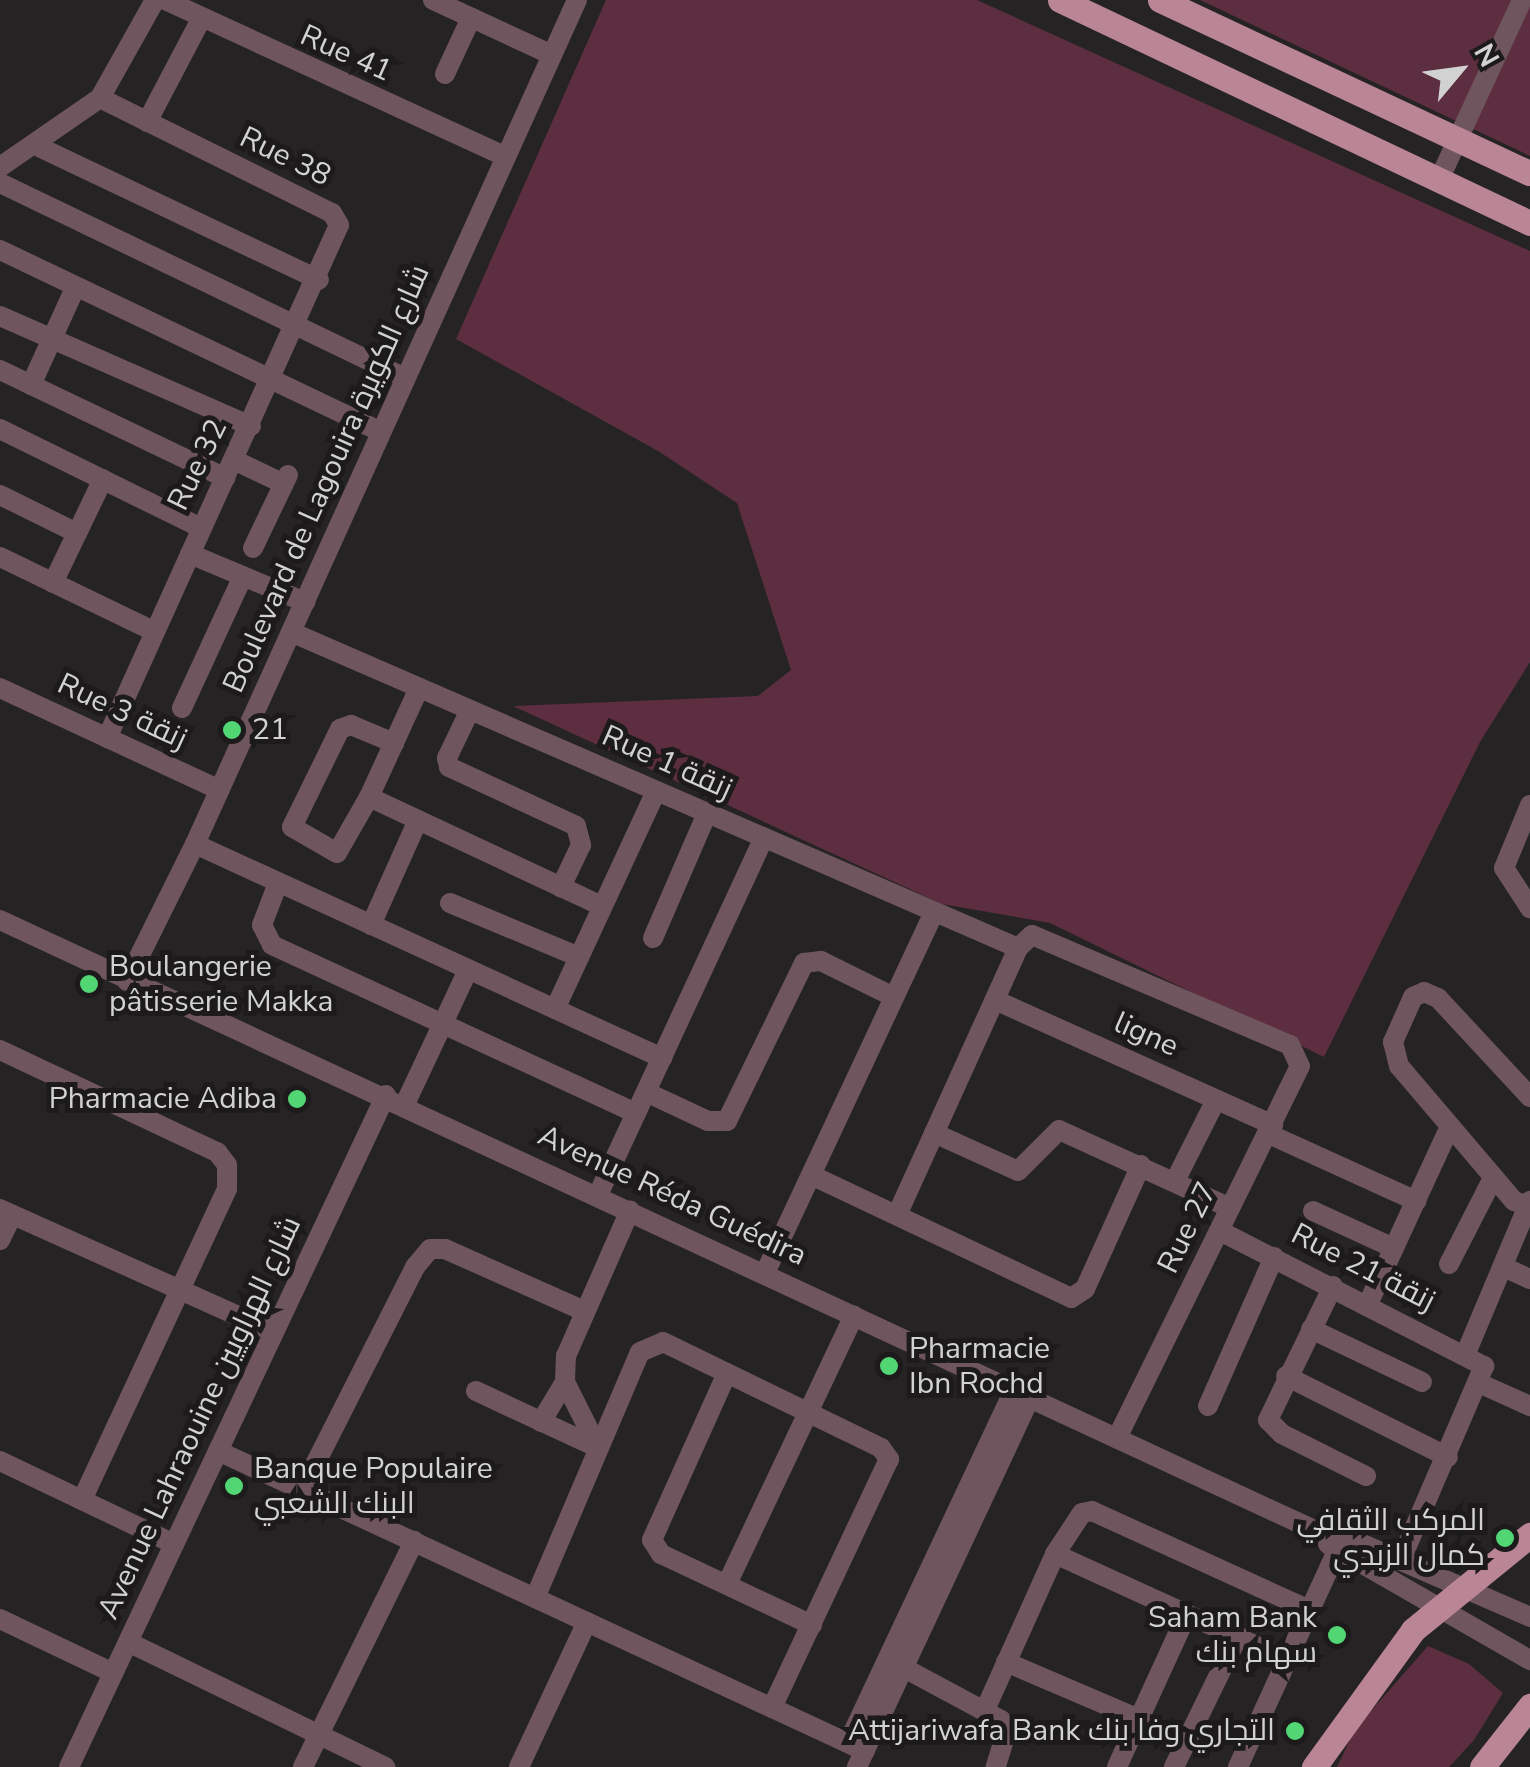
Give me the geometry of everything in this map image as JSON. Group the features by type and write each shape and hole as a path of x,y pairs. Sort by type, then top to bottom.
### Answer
{"main road":[{"path":"1060,0 1530,223"},
{"path":"1160,0 1530,174"},
{"path":"1314,1767 1374,1676 1435,1609 1530,1535"},
{"path":"1495,1762 1530,1706"}],"street":[{"path":"0,166 38,146 100,98 154,0"},
{"name":"Rue 41","path":"165,0 506,157"},
{"path":"433,0 552,56"},
{"name":"Boulevard de Lagouira شارع الكويرة","path":"127,981 220,790 577,0"},
{"path":"1438,182 1522,0"},
{"path":"147,122 201,18"},
{"path":"445,74 471,18"},
{"name":"Rue 38","path":"100,98 337,218 319,280 297,326"},
{"path":"38,146 319,280"},
{"path":"0,184 406,378"},
{"path":"0,250 381,432"},
{"path":"31,385 75,288"},
{"path":"0,316 250,426"},
{"name":"Rue 32","path":"107,738 297,326"},
{"path":"0,370 230,469 286,480 253,548"},
{"path":"0,429 201,528"},
{"path":"53,582 103,479"},
{"path":"0,495 77,533"},
{"path":"190,554 305,602"},
{"path":"0,557 155,632"},
{"path":"182,708 243,576"},
{"name":"Rue 1 زنقة","path":"291,632 1018,948"},
{"name":"Rue 3 زنقة","path":"0,688 220,790"},
{"path":"394,743 351,725 340,729 292,828 336,853 369,796 394,743 419,688"},
{"path":"470,710 447,758 450,767 576,826 580,845 561,887"},
{"path":"555,1009 656,791"},
{"path":"369,796 602,906"},
{"path":"1530,805 1504,868 1530,908"},
{"path":"653,938 707,813"},
{"path":"371,925 418,820"},
{"path":"598,1194 764,838"},
{"path":"195,844 662,1058"},
{"path":"278,883 262,925 266,940 636,1113"},
{"path":"450,903 579,956"},
{"path":"765,1273 934,912"},
{"name":"Avenue Réda Guédira","path":"0,920 396,1100 1316,1532 1435,1609 1530,1660"},
{"name":"Rue 27","path":"1018,948 1040,934 1290,1045 1300,1066 1117,1438"},
{"path":"897,1215 1018,948"},
{"path":"646,1092 708,1121 727,1121 804,963 821,962 894,998"},
{"name":"Avenue Lahraouine شارع الهراويين","path":"69,1767 274,1332 396,1100 444,1022 468,970"},
{"path":"1401,1560 1486,1373 1472,1356 1529,1203 1514,1201 1493,1178 1449,1129 1393,1054 1396,1032 1419,992 1438,998 1530,1097"},
{"name":"ligne","path":"994,1000 1216,1100 1416,1201"},
{"path":"0,1050 217,1152 227,1164 227,1190 82,1500"},
{"path":"1176,1182 1216,1100"},
{"path":"1368,1304 1449,1129"},
{"path":"934,1133 1010,1170 1024,1167 1059,1130 1230,1208"},
{"path":"811,1175 1071,1298 1085,1290 1142,1165"},
{"path":"1449,1264 1493,1178"},
{"path":"541,1422 565,1382 582,1310 630,1210"},
{"path":"1314,1211 1394,1248"},
{"path":"0,1240 6,1212 274,1332"},
{"name":"Rue 21 زنقة","path":"1220,1231 1472,1356"},
{"path":"302,1490 414,1267 430,1249 445,1248 582,1310"},
{"path":"1208,1406 1274,1256"},
{"path":"1506,1268 1530,1279"},
{"path":"1333,1286 1268,1411 1273,1428 1366,1476"},
{"path":"727,1584 854,1314"},
{"path":"1311,1328 1422,1382"},
{"path":"536,1598 598,1448 647,1344 663,1342 882,1448 889,1459 772,1708"},
{"path":"726,1373 651,1533 662,1554 812,1625"},
{"path":"1286,1376 1448,1457"},
{"path":"565,1382 598,1448"},
{"path":"1481,1384 1530,1406"},
{"path":"476,1390 598,1448"},
{"path":"857,1754 904,1668 1022,1394"},
{"path":"857,1754 1022,1394"},
{"path":"218,1450 772,1708 857,1754"},
{"path":"0,1461 174,1544"},
{"path":"985,1710 1073,1520 1092,1511 1311,1612"},
{"path":"304,1767 414,1542"},
{"path":"1238,1767 1340,1545"},
{"name":"Avenue Réda Guédira","path":"1340,1545 1401,1560 1530,1617"},
{"path":"1056,1554 1288,1660"},
{"path":"1117,1767 1187,1614"},
{"path":"0,1619 113,1673"},
{"path":"519,1767 587,1622"},
{"path":"1174,1767 1238,1636"},
{"path":"128,1642 385,1767"},
{"path":"1006,1662 1139,1719"},
{"path":"904,1668 985,1710 1006,1730 996,1767"}],"shaded area":[{"path":"606,0 977,0 1530,251 1530,662 1480,742 1324,1057 1050,923 942,904 513,706 758,696 791,670 737,503 658,451 456,339"},
{"path":"1200,0 1530,0 1530,156"},
{"path":"1428,1646 1469,1664 1503,1693 1474,1740 1449,1767 1337,1767 1355,1729"}],"place":[{"name":"21","path":"232,730"},
{"name":"Boulangerie pâtisserie Makka","path":"89,984"},
{"name":"Pharmacie Adiba","path":"297,1099"},
{"name":"Pharmacie Ibn Rochd","path":"889,1366"},
{"name":"Banque Populaire البنك الشعبي","path":"234,1486"},
{"name":"المركب الثقافي كمال الزبدي","path":"1505,1538"},
{"name":"Saham Bank سهام بنك","path":"1337,1635"},
{"name":"Attijariwafa Bank التجاري وفا بنك","path":"1295,1731"}]}
